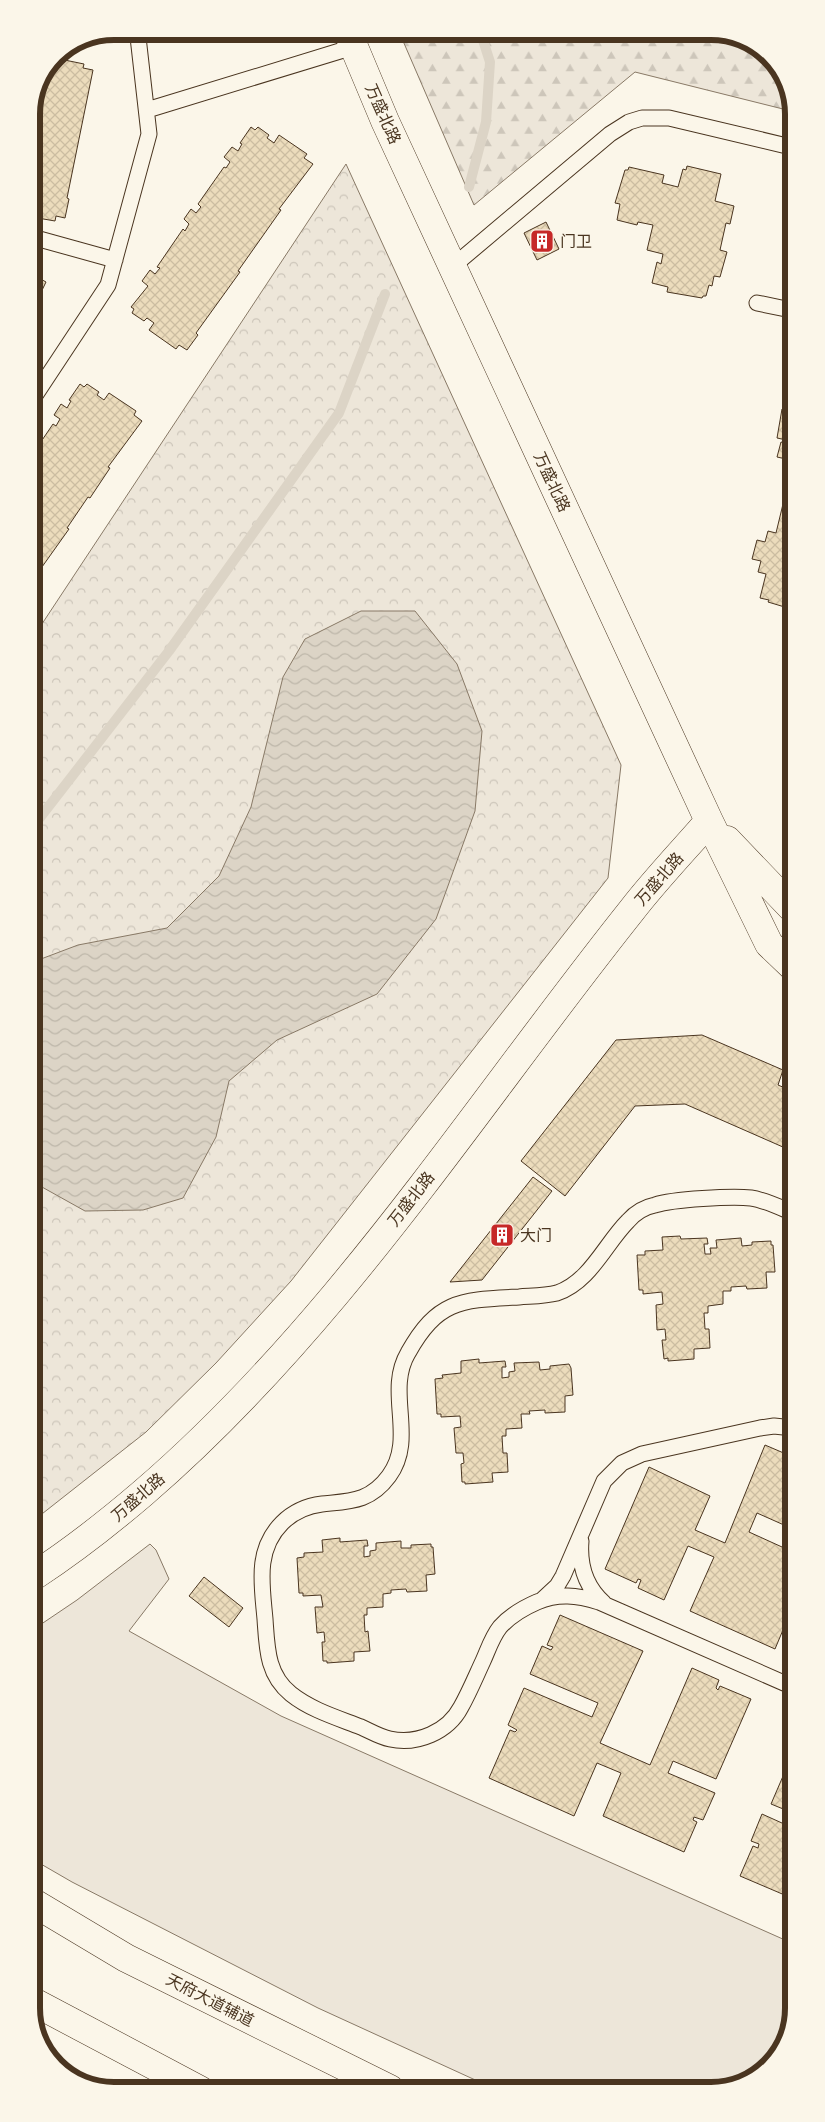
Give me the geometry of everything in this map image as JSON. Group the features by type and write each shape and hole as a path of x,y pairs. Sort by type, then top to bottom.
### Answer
{"street":[{"name":"万盛北路","path":"40,1572 108,1523 187,1456 256,1385 312,1322 430,1176 633,909 709,821 452,267 385,121 351,41"},
{"path":"709,821 785,901"},
{"path":"709,821 770,944 785,959"},
{"name":"天府大道辅道","path":"40,1907 126,1958 376,2082"},
{"path":"40,2005 185,2082"}],"lane":[{"path":"40,388 108,285 149,134 138,40"},
{"path":"147,110 351,41"},
{"path":"452,267 610,134 629,122 642,118 669,118 785,146"},
{"path":"40,239 115,260"},
{"path":"757,303 785,309"},
{"path":"785,1210 748,1198 655,1204 643,1209 627,1222 590,1269 569,1287 557,1293 545,1295 472,1299 455,1304 443,1311 430,1321 407,1353 402,1365 399,1378 401,1451 391,1474 377,1490 358,1500 311,1506 293,1514 272,1534 265,1549 262,1565 269,1662 280,1684 305,1704 393,1740 410,1740 427,1736 447,1725 460,1710 498,1629 516,1613 542,1600 556,1596 572,1595 607,1606 785,1684"},
{"path":"542,1600 557,1586 563,1576 604,1481 612,1471 630,1458 760,1428 774,1426 785,1427"},
{"path":"583,1529 580,1557 585,1577 597,1597 607,1606"}],"green space":[{"path":"403,40 715,40 739,46 760,58 772,73 782,95 784,109 635,72 474,205"},
{"path":"346,164 621,765 608,878 291,1281 216,1363 146,1432 40,1515 40,627"},
{"path":"150,1544 156,1550 169,1579 129,1631 281,1716 785,1940 784,2022 770,2053 752,2069 739,2076 710,2082 480,2082 318,2008 72,1882 40,1863 40,1625 77,1600"}],"water":[{"path":"361,611 415,611 457,664 482,731 475,811 436,919 377,994 277,1040 229,1081 216,1137 183,1198 143,1210 85,1211 40,1186 40,959 78,945 167,928 219,876 251,807 283,677 305,639"}],"building":[{"path":"63,60 84,64 83,68 93,70 67,198 69,199 65,218 56,216 55,221 40,218 40,110 48,82 55,69"},
{"path":"251,127 255,130 258,127 269,135 267,138 274,143 279,135 307,154 304,158 313,164 279,209 281,210 238,271 240,272 196,333 198,335 187,350 179,345 176,349 149,330 154,323 147,318 144,321 132,313 134,309 131,307 148,286 142,281 150,270 155,274 160,268 157,267 183,229 185,231 189,224 184,219 191,209 196,213 201,207 198,204 224,167 226,168 230,162 224,157 232,147 238,151 242,144 240,143"},
{"path":"687,166 721,174 715,201 734,206 730,224 726,223 720,250 727,252 720,277 714,276 712,286 709,285 706,296 702,298 667,292 668,287 652,283 657,262 661,264 663,254 647,250 653,225 638,222 637,225 617,220 620,204 615,203 625,170 628,170 629,167 664,175 662,183 678,187 683,169 686,170"},
{"name":"门卫","path":"546,222 559,249 537,260 524,233"},
{"path":"40,279 46,282 40,294"},
{"path":"80,384 84,387 87,384 99,392 97,395 104,400 109,393 136,411 134,415 142,421 108,467 110,468 90,498 88,497 67,528 69,529 40,570 40,443 53,424 56,426 60,419 54,415 61,404 67,408 71,401 69,400"},
{"path":"782,409 785,410 785,440 777,438"},
{"path":"781,442 785,443 785,459 777,457"},
{"path":"785,496 785,607 760,598 766,574 758,572 761,561 752,559 757,540 765,542 768,531 776,533"},
{"path":"702,1035 783,1070 778,1085 785,1088 785,1148 685,1104 635,1106 565,1196 521,1161 616,1040"},
{"name":"大门","path":"533,1177 552,1191 482,1280 450,1282"},
{"path":"680,1236 681,1239 707,1238 708,1244 704,1244 705,1254 711,1254 710,1248 717,1248 716,1240 741,1238 742,1246 752,1245 752,1242 771,1241 775,1272 766,1272 767,1288 747,1289 746,1286 731,1287 731,1291 723,1291 723,1304 708,1306 708,1313 704,1313 705,1329 709,1329 710,1348 694,1349 694,1359 668,1361 668,1358 664,1359 662,1340 666,1340 665,1329 657,1330 656,1305 663,1304 662,1292 643,1294 643,1290 639,1290 637,1255 645,1255 645,1251 663,1250 662,1237"},
{"path":"479,1359 479,1363 505,1361 506,1367 502,1367 502,1378 509,1377 509,1372 515,1371 514,1363 539,1362 540,1370 550,1369 550,1366 569,1364 573,1395 565,1396 565,1412 545,1413 545,1410 529,1411 530,1414 521,1414 522,1428 506,1429 506,1436 502,1436 503,1453 507,1453 508,1472 492,1473 493,1482 465,1484 465,1482 462,1482 461,1464 464,1463 463,1453 456,1453 454,1428 461,1427 460,1416 441,1417 441,1414 437,1414 435,1379 443,1378 442,1375 461,1373 461,1361"},
{"path":"765,1445 785,1454 785,1525 757,1513 749,1532 785,1548 785,1625 775,1649 690,1611 714,1557 688,1546 664,1600 638,1588 641,1580 638,1579 636,1583 605,1569 649,1467 710,1496 695,1530 725,1543"},
{"path":"340,1538 340,1542 367,1540 368,1546 364,1546 364,1557 370,1556 370,1551 376,1550 376,1543 401,1541 401,1548 411,1548 411,1545 431,1544 431,1547 433,1547 435,1574 426,1575 427,1591 407,1592 406,1589 391,1590 391,1593 383,1594 383,1607 367,1608 367,1615 364,1615 365,1632 368,1631 370,1651 354,1652 354,1661 327,1663 327,1661 323,1661 322,1642 325,1642 324,1632 317,1633 315,1607 323,1607 321,1595 303,1596 303,1593 299,1593 297,1558 304,1557 304,1553 323,1552 322,1540"},
{"path":"204,1577 243,1608 229,1627 189,1596"},
{"path":"560,1615 643,1651 600,1743 650,1765 692,1668 719,1680 716,1688 718,1690 720,1686 751,1699 716,1779 673,1761 668,1773 715,1793 703,1820 694,1817 693,1820 697,1822 684,1852 603,1816 621,1773 597,1763 574,1816 489,1778 510,1730 515,1732 517,1730 508,1725 524,1688 592,1717 598,1703 530,1674 542,1646 551,1650 553,1647 547,1645"},
{"path":"785,1772 785,1810 771,1804"},
{"path":"762,1814 785,1824 785,1895 740,1876 753,1846 758,1848 759,1844 751,1841"}],"waterway":[{"path":"469,187 486,122 490,62 483,40"},
{"path":"40,818 169,651 339,413 385,294"}],"place":[{"name":"门卫","path":"542,241"},
{"name":"大门","path":"502,1235"}]}
